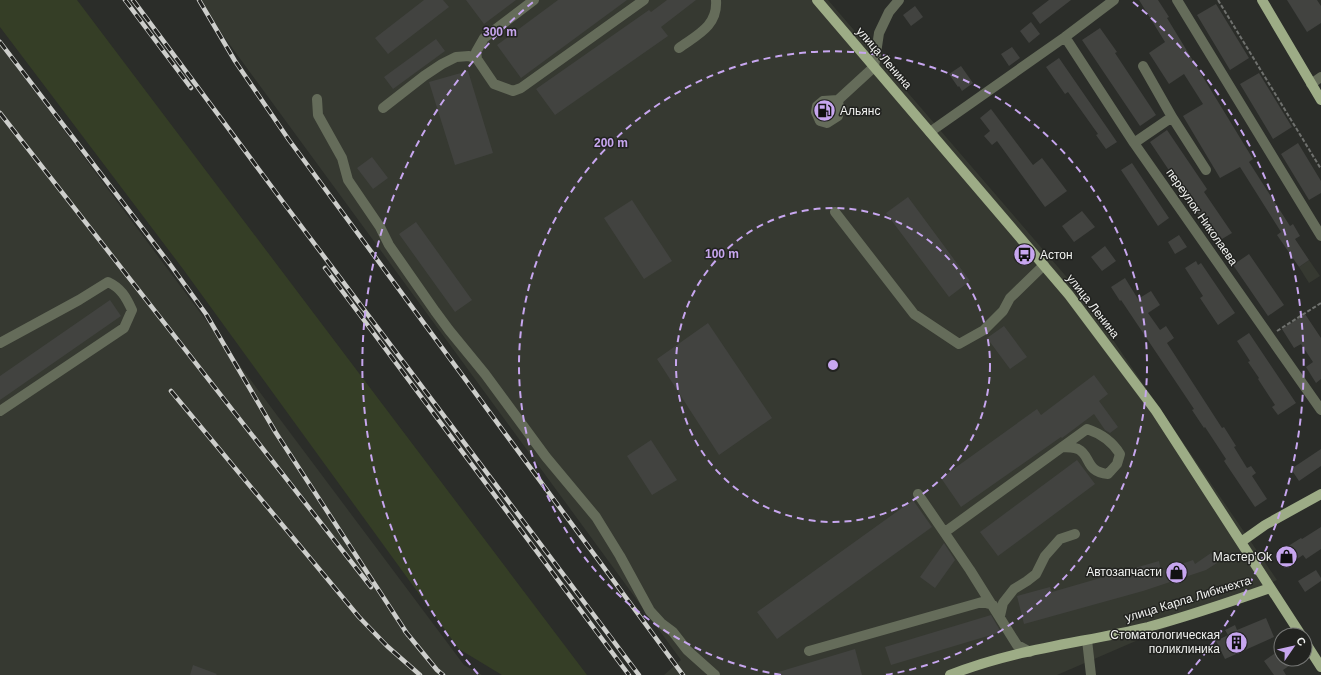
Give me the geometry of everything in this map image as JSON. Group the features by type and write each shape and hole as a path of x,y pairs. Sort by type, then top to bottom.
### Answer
{"main road":[{"name":"улица Ленина","path":"817,0 1069,295 1156,411 1296,627"},
{"path":"1262,0 1321,100"},
{"path":"1241,542 1265,525 1321,494"},
{"name":"улица Карла Либкнехта","path":"950,675 1000,658 1149,627 1234,601 1270,588"},
{"path":"1313,654 1321,667"}],"street":[{"path":"534,0 484,38 476,52 477,59 494,84 513,90 521,88 644,0"},
{"path":"679,48 705,29 715,18 716,0"},
{"path":"838,100 874,67 879,33 889,12 899,0"},
{"path":"1178,0 1321,236"},
{"path":"930,132 1065,37 1110,1"},
{"name":"переулок Николаева","path":"1065,37 1134,142 1321,410"},
{"path":"383,108 442,64 456,57 469,56 477,59"},
{"path":"1143,66 1206,170"},
{"path":"1311,84 1321,77"},
{"path":"317,99 318,115 342,158 348,180 380,227 389,245 449,330 485,374 546,457 596,516 650,611 661,623 673,632 687,650 715,675"},
{"path":"1134,142 1172,116"},
{"path":"835,212 914,314 959,344 984,330 1003,311 1010,298 1044,265"},
{"path":"0,343 79,300 108,282 124,293 132,310 124,328 0,411"},
{"path":"944,532 1062,447 1087,429 1113,443 1120,454 1117,464 1108,474 1101,474 1093,468 1080,450 1072,447 1062,447"},
{"path":"918,494 993,605 1017,645 1030,652"},
{"path":"1000,616 1003,604 1014,589 1036,574 1045,556 1060,539 1075,534"},
{"path":"808,651 982,602 993,605"},
{"path":"1087,640 1091,675"}],"path":[{"path":"1218,0 1321,169"},
{"path":"1269,336 1321,303"}],"shaded area":[{"path":"197,0 828,0 1083,296 1277,580 1057,675 664,675 681,660"},
{"path":"0,45 464,665 482,675 0,675"},
{"path":"1309,260 1320,276 1309,283 1299,267"}],"green space":[{"path":"0,0 77,0 587,675 502,675 459,649 183,269 0,27"}],"building":[{"path":"424,0 443,0 449,7 388,54 375,38"},
{"path":"466,0 516,0 484,24"},
{"path":"558,0 627,0 521,78 497,45"},
{"path":"667,0 696,0 661,27 668,36 555,115 536,89 649,10 651,12"},
{"path":"1049,0 1071,0 1040,24 1032,13"},
{"path":"1139,0 1158,0 1169,17 1167,18 1253,159 1249,162 1290,226 1293,224 1300,236 1295,239 1309,260 1299,267 1277,235 1281,232 1240,167 1220,178 1183,116 1203,104 1184,74 1169,84 1149,53 1165,42"},
{"path":"1287,0 1317,0 1321,6 1321,23 1307,32"},
{"path":"1216,4 1249,58 1230,70 1197,15"},
{"path":"915,6 923,17 911,26 903,15"},
{"path":"1031,22 1040,34 1029,43 1020,31"},
{"path":"1100,28 1117,52 1115,53 1156,115 1140,126 1082,40"},
{"path":"436,39 445,51 393,89 384,77"},
{"path":"1012,47 1020,58 1009,66 1001,54"},
{"path":"1059,58 1117,142 1106,149 1096,135 1098,134 1068,92 1065,94 1046,67"},
{"path":"961,66 973,83 962,91 949,74"},
{"path":"468,71 493,153 455,165 429,82"},
{"path":"1259,73 1292,127 1273,139 1240,84"},
{"path":"991,109 1033,165 1042,158 1067,191 1045,207 997,141 992,145 984,136 990,131 980,118"},
{"path":"1167,130 1207,189 1204,192 1232,233 1217,242 1150,142"},
{"path":"1298,143 1321,181 1321,193 1309,200 1281,154"},
{"path":"372,157 388,178 373,189 357,168"},
{"path":"1132,163 1169,218 1158,226 1121,170"},
{"path":"908,197 970,281 949,297 886,213"},
{"path":"632,200 672,261 644,279 604,218"},
{"path":"1082,211 1095,227 1074,242 1062,226"},
{"path":"416,222 472,300 455,312 399,234"},
{"path":"1179,235 1187,247 1175,254 1168,242"},
{"path":"1105,246 1116,261 1102,271 1091,257"},
{"path":"1249,254 1284,305 1268,316 1233,265"},
{"path":"1196,261 1198,265 1201,263 1235,313 1218,325 1200,298 1203,296 1185,268"},
{"path":"1125,278 1138,299 1151,291 1160,305 1148,313 1160,330 1166,326 1174,338 1167,343 1222,428 1224,427 1247,468 1251,466 1256,473 1252,476 1267,499 1255,507 1224,461 1226,459 1192,410 1194,409 1111,287"},
{"path":"110,300 121,316 0,400 0,376"},
{"path":"1305,314 1321,338 1321,379 1316,383 1306,367 1313,362 1301,344 1294,348 1282,329"},
{"path":"708,323 772,418 719,455 657,359"},
{"path":"1004,326 1027,357 1010,369 987,338"},
{"path":"1249,333 1296,403 1278,415 1272,407 1275,405 1258,379 1259,378 1248,362 1250,361 1237,341"},
{"path":"1094,375 1108,394 1099,401 1118,427 1110,433 1105,430 1094,414 1062,438 1061,437 961,507 941,478 1037,409 1041,415"},
{"path":"651,440 677,480 652,495 627,456"},
{"path":"1321,449 1321,466 1299,481 1291,469"},
{"path":"1077,460 1095,484 998,556 980,532"},
{"path":"913,500 932,527 777,639 757,612"},
{"path":"1321,527 1321,549 1306,559 1303,555 1291,563 1282,550"},
{"path":"944,543 955,560 935,588 920,577"},
{"path":"1211,553 1217,563 1206,570 1143,591 1024,624 1017,596 1050,587 1052,592 1159,561 1161,571 1193,560 1195,564"},
{"path":"1316,570 1321,578 1321,581 1305,592 1298,581"},
{"path":"991,615 1001,632 891,665 885,647"},
{"name":"Стоматологическая поликлиника","path":"1266,618 1273,637 1225,659 1216,641 1228,635 1225,630 1235,625 1237,630"},
{"path":"855,649 862,675 776,675 775,673"},
{"path":"1273,655 1273,667 1288,667 1283,670 1286,675 1274,675 1264,661"},
{"path":"193,665 217,674 190,675"}],"railway":[{"path":"125,0 191,88"},
{"path":"133,0 639,675"},
{"path":"199,0 235,61 289,140 683,675"},
{"path":"0,42 169,263 206,314 276,433 408,635"},
{"path":"0,113 371,587"},
{"path":"325,268 629,675"},
{"path":"171,391 359,617 387,646 420,675"},
{"path":"405,631 437,670 443,675"}],"place":[{"name":"Альянс","path":"825,111"},
{"name":"Астон","path":"1024,255"},
{"name":"Мастер'Ok","path":"1287,557"},
{"name":"Автозапчасти","path":"1177,572"},
{"name":"Стоматологическая поликлиника","path":"1236,642"}]}
